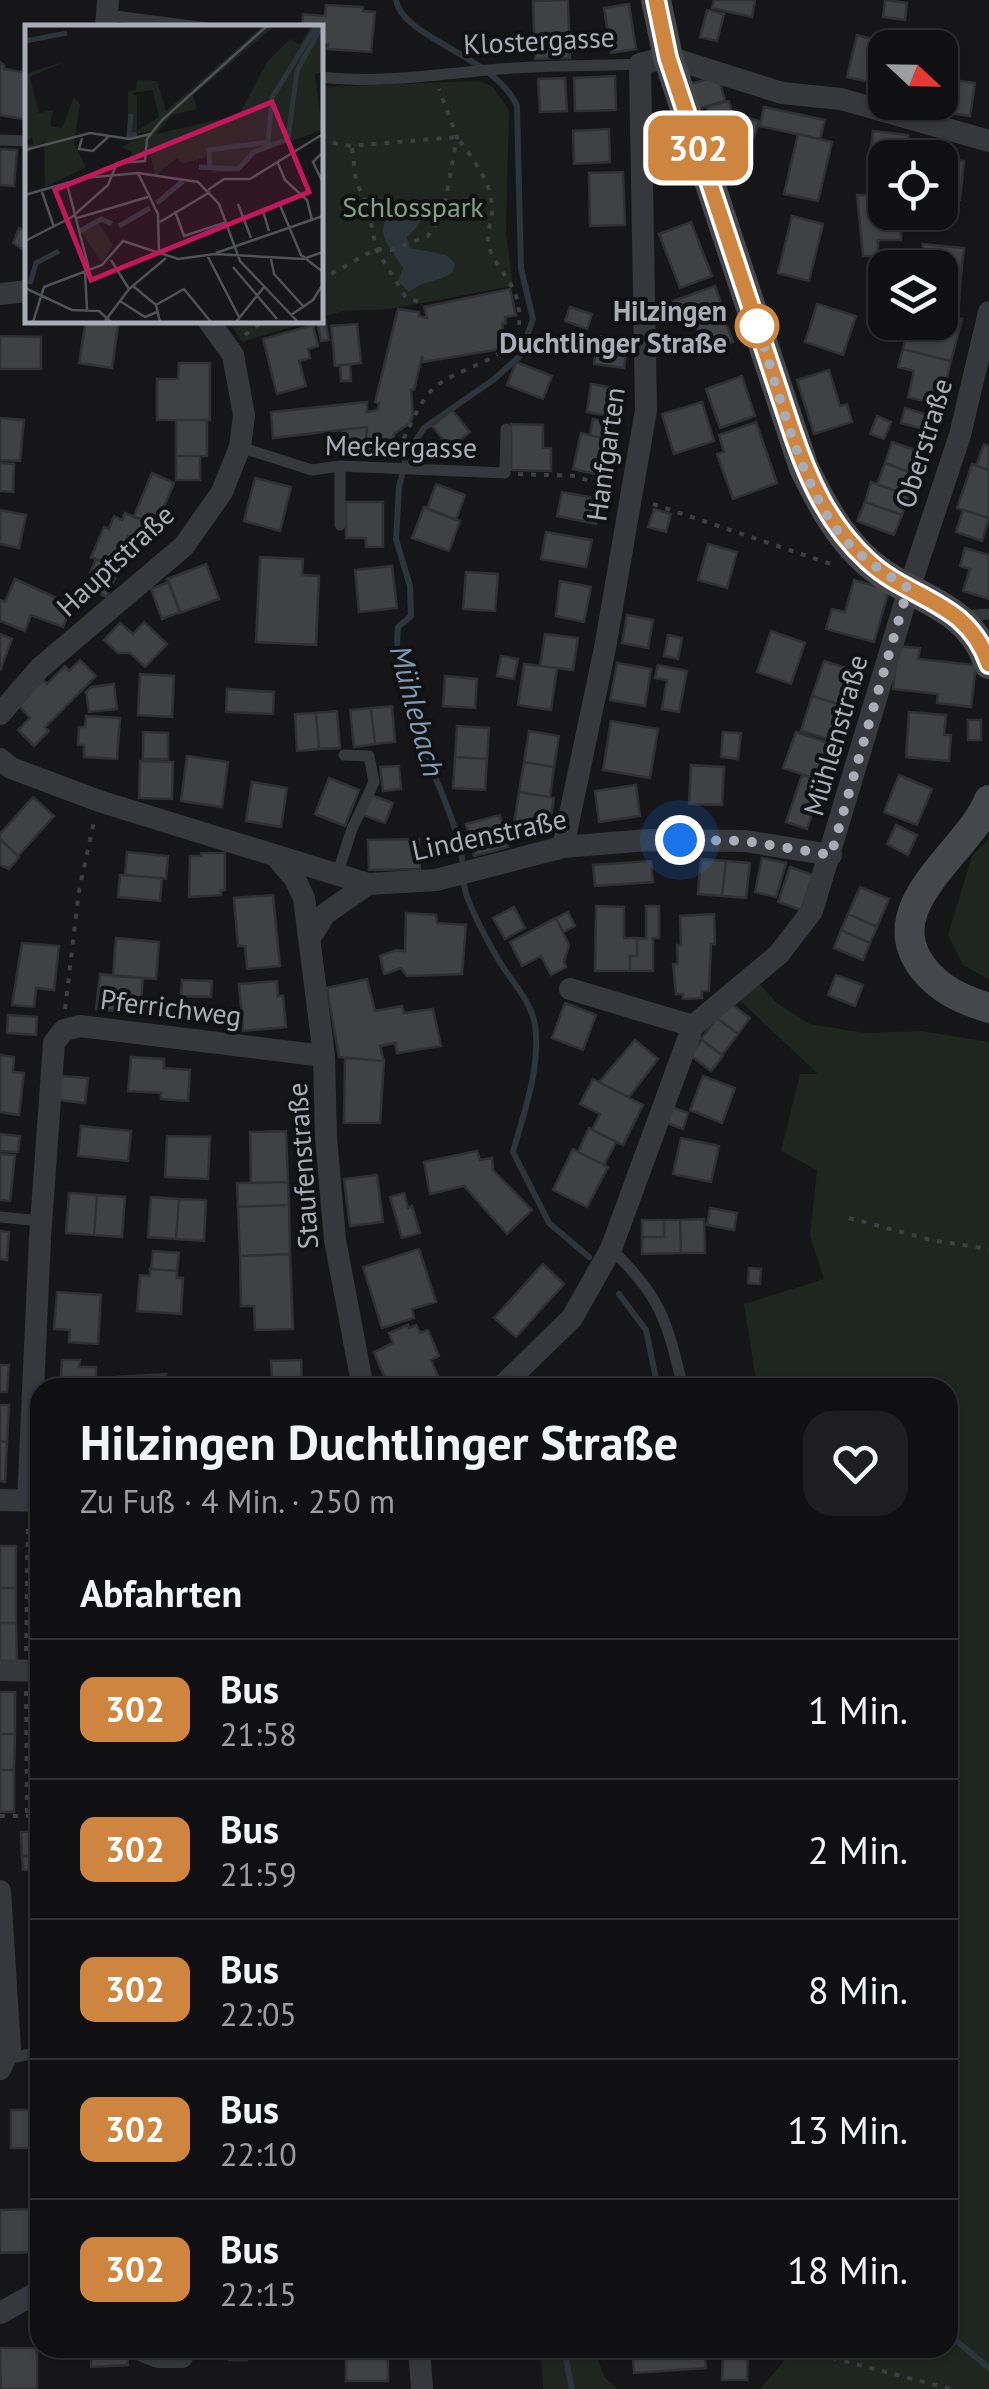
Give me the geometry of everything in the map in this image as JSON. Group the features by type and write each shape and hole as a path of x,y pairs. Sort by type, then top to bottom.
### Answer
{"main road":[{"path":"656,0 654,61 804,468 832,524 870,564 908,588 974,615 989,664"},
{"path":"989,800 982,820 933,875 915,903 910,931 914,957 934,983 966,1001 989,1008"}],"street":[{"name":"Klostergasse","path":"654,61 782,93 842,100 989,140"},
{"name":"Hanfgarten","path":"563,847 605,648 646,410 654,61"},
{"path":"0,294 25,290"},
{"name":"Oberstraße","path":"908,588 960,436 989,312"},
{"name":"Hauptstraße","path":"0,714 40,668 184,546 222,492 240,447 244,415 233,356 209,322"},
{"name":"Mühlenstraße","path":"510,1378 572,1318 611,1249 694,1026 779,954 812,911 908,588"},
{"name":"Lindenstraße","path":"0,759 11,768 98,801 368,884 436,880 563,847 648,840 745,841 831,855"},
{"name":"Staufenstraße","path":"278,859 295,879 304,898 324,1056 335,1240 361,1378"},
{"path":"310,938 325,914 368,884"},
{"path":"570,989 694,1026"},
{"name":"Pferrichweg","path":"38,1378 42,1221 54,1042 64,1030 80,1026 324,1056"},
{"path":"0,1500 30,1501"},
{"path":"0,1670 30,1670"},
{"path":"0,1890 10,2049 3,2064"},
{"path":"0,2313 30,2296"},
{"path":"420,2358 422,2389"}],"lane":[{"path":"107,14 186,25"},
{"name":"Klostergasse","path":"322,77 434,77 500,69 654,61"},
{"path":"0,140 25,142"},
{"name":"Meckergasse","path":"240,447 312,470 340,466 505,474 506,429"},
{"path":"340,466 340,525"},
{"path":"338,875 352,829 374,782 370,756 344,755"},
{"path":"0,1217 42,1221"},
{"path":"611,1249 642,1278 667,1322 681,1378"},
{"path":"3,2064 30,2055"}],"path":[{"path":"391,470 431,390 458,372 506,352 512,346 520,316 514,291 488,246 492,210 486,178 457,137 434,77"},
{"path":"322,141 352,146 457,137"},
{"path":"322,279 376,249 391,250 428,236 442,214 457,137"},
{"path":"352,146 356,182 369,210 376,249 404,296 419,302"},
{"path":"253,322 255,328"},
{"path":"228,348 263,322"},
{"name":"Meckergasse","path":"505,474 576,476 855,572 870,564"},
{"path":"64,1030 80,891 98,801"},
{"path":"849,1218 931,1240 989,1249"},
{"path":"0,1816 27,1816 30,1743"},
{"path":"832,2358 951,2389"}],"green space":[{"name":"Schlosspark","path":"478,81 492,86 509,110 506,233 513,286 322,317 322,87"},
{"path":"229,322 307,322 242,342"},
{"path":"989,839 988,979 963,965 948,935 972,856"},
{"path":"753,977 778,1004 810,1024 866,1033 922,1031 989,1042 989,2389 760,2389 786,2358 958,2358 958,1378 756,1378 744,1304 824,1279 810,1236 817,1170 781,1151 800,1074 818,1074 732,993"},
{"path":"541,2358 597,2358 605,2378 618,2389 543,2389"}],"shaded area":[{"path":"412,205 423,215 407,237 410,248 446,255 455,263 448,276 409,292 398,281 403,268 383,232 394,207"}],"building":[{"path":"568,0 570,58 535,59 533,1"},
{"path":"714,0 755,0 752,17 712,8"},
{"path":"885,0 907,3 905,20 883,17"},
{"path":"629,4 636,49 611,53 604,8"},
{"path":"326,5 363,7 363,11 375,12 371,52 327,49 328,44 322,43 322,25 302,25 303,14 325,16"},
{"path":"707,10 724,14 717,41 700,37"},
{"path":"857,35 868,38 868,82 847,77"},
{"path":"0,62 4,69 25,72 25,119 0,115"},
{"path":"615,76 616,110 575,111 574,78"},
{"path":"718,76 725,101 694,110 687,85"},
{"path":"565,78 567,111 540,112 538,79"},
{"path":"958,81 975,83 970,116 958,114"},
{"path":"729,101 734,119 712,125 707,107"},
{"path":"764,107 825,120 820,139 760,126"},
{"path":"745,117 759,121 754,137 740,133"},
{"path":"609,129 610,162 574,164 573,131"},
{"path":"873,131 908,135 908,140 872,140"},
{"path":"798,134 832,142 818,201 784,194"},
{"path":"0,149 17,150 14,186 0,185"},
{"path":"958,160 964,161 958,200"},
{"path":"623,172 625,225 590,226 589,173"},
{"path":"857,195 868,195 868,230 901,230 901,240 878,240 878,250 868,250 868,256 863,256"},
{"path":"792,216 823,224 809,281 778,273"},
{"path":"691,222 712,276 680,288 659,234"},
{"path":"19,228 25,231 25,251 13,243"},
{"path":"923,244 964,248 961,275 958,250 922,250"},
{"path":"715,286 724,311 682,326 673,301"},
{"path":"510,289 516,315 505,317 506,323 502,324 507,348 423,362 422,356 411,390 413,415 410,423 394,434 390,457 365,451 367,427 273,438 271,412 367,402 367,412 378,410 379,403 375,402 398,309 419,312 419,316 427,318 424,307"},
{"path":"817,304 856,316 843,355 805,342"},
{"path":"570,307 592,314 587,329 565,321"},
{"path":"722,312 733,342 705,352 695,322"},
{"path":"325,319 329,340 321,341 317,322"},
{"path":"86,322 119,322 112,368 79,363"},
{"path":"357,324 361,363 335,366 331,326"},
{"path":"313,325 318,346 308,349 310,358 299,361 306,386 277,394 263,339"},
{"path":"0,336 41,337 41,369 0,369"},
{"path":"597,336 628,340 624,368 594,364"},
{"path":"905,340 956,340 951,361 903,349"},
{"path":"903,349 951,361 940,405 908,397 914,371 898,367"},
{"path":"516,362 552,376 543,399 507,385"},
{"path":"179,363 210,363 210,420 157,420 157,379 178,379"},
{"path":"350,364 351,381 341,381 340,365"},
{"path":"829,370 840,406 847,404 852,422 814,434 797,380"},
{"path":"742,376 755,416 720,428 706,389"},
{"path":"591,384 625,390 620,418 587,412"},
{"path":"702,402 714,441 674,454 662,414"},
{"path":"905,408 935,417 931,431 901,423"},
{"path":"452,410 470,432 450,448 432,426"},
{"path":"877,416 891,422 884,439 870,434"},
{"path":"0,418 24,420 20,461 0,460"},
{"path":"593,419 615,424 611,440 590,435"},
{"path":"176,420 207,420 207,456 176,456"},
{"path":"756,422 777,483 733,499 717,454 724,452 719,435"},
{"path":"511,424 543,425 543,448 551,448 551,471 511,470"},
{"path":"367,427 365,451 344,448 342,430"},
{"path":"581,433 607,439 604,451 614,453 609,477 573,469"},
{"path":"892,442 930,455 922,477 885,463"},
{"path":"984,444 989,446 989,470 976,466"},
{"path":"176,456 200,456 200,480 176,480"},
{"path":"0,463 14,464 13,492 0,491"},
{"path":"885,463 922,477 914,498 877,484"},
{"path":"972,464 989,470 989,518 957,508"},
{"path":"152,473 174,483 156,526 134,516"},
{"path":"255,478 291,487 280,531 244,521"},
{"path":"871,482 909,496 902,515 865,502"},
{"path":"436,484 465,495 456,520 427,509"},
{"path":"562,492 600,499 596,524 557,516"},
{"path":"346,502 383,502 383,547 366,547 366,538 346,538"},
{"path":"865,502 902,515 894,535 857,521"},
{"path":"424,507 460,521 449,551 412,538"},
{"path":"654,509 671,514 666,532 648,527"},
{"path":"0,510 26,515 19,548 0,544"},
{"path":"963,510 989,518 982,541 956,532"},
{"path":"125,513 144,521 137,539 128,536 114,567 91,557 104,527 109,529 114,516 122,520"},
{"path":"546,532 592,540 586,567 541,559"},
{"path":"708,544 737,552 727,588 698,580"},
{"path":"965,548 989,555 989,599 963,591 970,569 960,566"},
{"path":"260,557 303,559 302,575 319,576 316,645 256,642"},
{"path":"96,559 119,569 107,597 84,587"},
{"path":"206,564 219,599 180,613 167,579"},
{"path":"392,566 397,608 359,612 355,570"},
{"path":"466,572 498,574 495,611 463,609"},
{"path":"15,579 72,605 63,627 31,615 25,631 0,621 0,600 5,602"},
{"path":"854,580 889,590 874,642 826,629 832,609 845,612"},
{"path":"560,581 591,587 584,622 556,616"},
{"path":"169,582 180,612 162,619 151,589"},
{"path":"627,615 653,620 648,648 622,643"},
{"path":"144,622 167,644 145,667 130,653 118,653 104,640 120,623 133,634"},
{"path":"771,631 805,643 791,684 757,672"},
{"path":"0,634 12,639 0,671"},
{"path":"545,634 578,638 573,670 540,666"},
{"path":"668,635 682,638 678,659 664,656"},
{"path":"898,646 920,648 918,659 976,665 971,707 937,703 938,694 893,689"},
{"path":"501,656 518,659 514,679 497,676"},
{"path":"80,660 96,676 45,727 49,731 34,746 18,730 30,718 18,705 43,680 47,684 65,666 69,671"},
{"path":"824,661 856,671 845,706 812,696"},
{"path":"617,663 651,669 645,706 610,700"},
{"path":"524,664 557,668 551,710 518,705"},
{"path":"658,665 687,671 679,712 662,709 667,680 655,678"},
{"path":"140,674 174,676 172,717 138,715"},
{"path":"445,676 477,679 475,708 443,706"},
{"path":"114,684 117,709 89,712 86,692 91,687"},
{"path":"227,689 274,692 273,714 226,712"},
{"path":"812,696 845,706 834,741 801,731"},
{"path":"392,706 395,742 375,744 371,708"},
{"path":"371,708 375,744 354,747 350,710"},
{"path":"337,711 340,748 319,749 316,713"},
{"path":"909,712 946,715 944,735 951,735 949,761 906,757"},
{"path":"316,713 319,749 297,751 295,714"},
{"path":"86,716 120,718 117,759 84,757 84,745 78,745 79,727 85,727"},
{"path":"968,720 981,720 981,740 968,740"},
{"path":"611,721 658,729 650,778 603,770"},
{"path":"457,726 489,728 487,759 455,757"},
{"path":"529,731 559,736 554,767 524,762"},
{"path":"143,732 168,733 168,759 143,759"},
{"path":"723,732 741,733 738,759 721,757"},
{"path":"796,732 835,745 823,781 783,768"},
{"path":"187,756 228,762 222,807 181,801"},
{"path":"455,757 487,759 485,790 453,788"},
{"path":"140,761 173,762 172,799 139,798"},
{"path":"524,762 554,767 550,797 519,792"},
{"path":"691,765 724,767 722,805 689,804"},
{"path":"399,766 401,789 383,791 380,767"},
{"path":"802,775 823,781 807,829 786,822"},
{"path":"899,775 932,789 917,825 884,812"},
{"path":"329,778 359,790 345,826 315,814"},
{"path":"252,782 287,788 281,827 246,821"},
{"path":"636,785 640,816 599,822 595,791"},
{"path":"519,792 554,798 549,830 514,824"},
{"path":"371,795 393,803 385,823 363,815"},
{"path":"33,797 54,816 18,856 0,839 0,834"},
{"path":"500,815 508,847 474,856 466,824"},
{"path":"896,825 917,835 908,855 887,844"},
{"path":"0,839 19,857 9,869 0,865"},
{"path":"419,839 420,869 369,870 368,840"},
{"path":"127,852 168,856 166,879 125,875"},
{"path":"225,853 225,890 221,890 221,895 189,897 190,856"},
{"path":"762,858 786,863 776,897 755,892"},
{"path":"701,859 726,861 722,896 698,894"},
{"path":"651,861 653,882 595,886 593,865"},
{"path":"726,861 750,863 746,898 722,896"},
{"path":"790,867 813,875 801,910 778,902"},
{"path":"120,875 162,878 160,901 118,897"},
{"path":"860,887 889,899 877,927 848,914"},
{"path":"273,895 280,966 247,969 245,946 238,946 234,898"},
{"path":"596,906 624,907 624,938 637,938 637,956 630,956 630,971 595,971"},
{"path":"646,906 659,906 659,938 653,938 653,971 630,971 630,956 637,956 637,938 646,939"},
{"path":"514,907 525,928 505,939 493,918"},
{"path":"568,912 575,926 563,932 556,918"},
{"path":"406,913 436,915 437,923 466,925 462,974 407,976 401,968 384,974 380,956 405,951"},
{"path":"714,914 709,991 702,991 702,998 683,999 683,994 676,994 673,964 678,964 677,945 681,945 680,916"},
{"path":"848,914 877,927 870,943 841,930"},
{"path":"556,918 569,945 566,967 551,975 541,956 522,966 510,942"},
{"path":"841,930 870,943 863,960 834,948"},
{"path":"116,938 159,942 156,979 113,976"},
{"path":"22,943 59,946 54,990 36,988 34,1007 12,1005"},
{"path":"100,974 143,978 140,1013 96,1009"},
{"path":"836,975 863,985 855,1006 828,995"},
{"path":"367,979 375,1011 402,1006 404,1013 433,1009 441,1046 397,1053 395,1043 380,1046 384,1061 339,1057 327,988"},
{"path":"182,980 212,981 211,997 181,996"},
{"path":"277,981 278,996 283,996 286,1027 243,1031 239,984"},
{"path":"729,1002 750,1018 738,1034 717,1018"},
{"path":"565,1003 596,1015 583,1050 552,1038"},
{"path":"8,1015 37,1017 36,1035 7,1033"},
{"path":"717,1018 738,1034 722,1055 701,1039"},
{"path":"635,1040 658,1059 629,1097 599,1082"},
{"path":"702,1040 723,1056 711,1071 690,1055"},
{"path":"0,1055 14,1057 13,1072 24,1073 19,1115 0,1112"},
{"path":"131,1057 164,1059 164,1068 190,1070 188,1101 161,1099 161,1093 128,1091"},
{"path":"345,1058 384,1061 380,1123 344,1123"},
{"path":"60,1076 88,1078 85,1103 58,1100"},
{"path":"703,1076 735,1088 722,1123 690,1110"},
{"path":"593,1079 643,1105 623,1145 592,1130 600,1114 580,1104"},
{"path":"672,1107 688,1113 683,1129 667,1123"},
{"path":"81,1126 131,1131 128,1161 78,1156"},
{"path":"589,1128 616,1142 604,1165 578,1152"},
{"path":"286,1131 288,1182 251,1183 250,1132"},
{"path":"0,1134 20,1136 18,1152 0,1151"},
{"path":"167,1136 210,1137 208,1179 165,1177"},
{"path":"681,1138 719,1146 711,1182 673,1174"},
{"path":"573,1149 608,1167 587,1207 553,1190"},
{"path":"477,1151 480,1160 492,1158 493,1170 532,1210 507,1234 464,1186 430,1194 424,1162"},
{"path":"0,1154 15,1155 10,1201 0,1200"},
{"path":"377,1175 383,1222 350,1226 344,1179"},
{"path":"288,1182 289,1205 238,1207 237,1183"},
{"path":"69,1193 97,1195 94,1235 66,1233"},
{"path":"404,1193 420,1233 402,1238 390,1197"},
{"path":"97,1195 125,1197 122,1237 94,1235"},
{"path":"151,1197 179,1199 176,1239 148,1237"},
{"path":"179,1199 206,1200 204,1241 176,1239"},
{"path":"289,1205 290,1254 240,1256 238,1207"},
{"path":"710,1208 737,1213 734,1230 707,1225"},
{"path":"704,1219 705,1253 681,1253 680,1220"},
{"path":"642,1220 664,1220 664,1237 642,1237"},
{"path":"664,1220 680,1220 681,1253 642,1254 642,1237 664,1237"},
{"path":"0,1231 9,1232 7,1260 0,1259"},
{"path":"419,1249 436,1302 412,1309 414,1318 382,1328 363,1267"},
{"path":"153,1251 179,1253 177,1271 151,1269"},
{"path":"290,1254 293,1329 255,1330 254,1306 241,1306 240,1256"},
{"path":"543,1264 564,1284 516,1337 494,1318"},
{"path":"749,1268 761,1269 760,1284 748,1283"},
{"path":"150,1269 177,1271 177,1278 183,1278 181,1314 137,1311 140,1275 150,1276"},
{"path":"57,1292 101,1295 98,1344 69,1342 70,1330 54,1329"},
{"path":"408,1325 416,1325 420,1333 428,1330 439,1356 431,1360 439,1378 385,1378 374,1352 393,1343 389,1333"},
{"path":"62,1360 80,1360 79,1367 96,1367 96,1378 61,1378"},
{"path":"301,1360 302,1378 272,1378 271,1361"},
{"path":"0,1365 9,1365 7,1392 0,1392"},
{"path":"166,1374 166,1378 117,1378"},
{"path":"0,1405 9,1405 7,1442 0,1441"},
{"path":"0,1441 7,1442 5,1482 0,1481"},
{"path":"0,1546 16,1546 16,1588 0,1588"},
{"path":"0,1588 16,1588 16,1623 0,1623"},
{"path":"0,1623 16,1623 17,1663 0,1664"},
{"path":"0,1692 15,1692 15,1734 0,1734"},
{"path":"0,1734 15,1734 14,1770 0,1770"},
{"path":"0,1770 14,1770 14,1812 0,1812"},
{"path":"21,1832 30,1832 30,1856 22,1856"},
{"path":"22,1856 30,1856 30,1870 23,1870"},
{"path":"11,2110 30,2110 30,2148 11,2148"},
{"path":"30,2209 30,2252 0,2253 0,2210"},
{"path":"0,2348 30,2348 30,2358 37,2358 37,2389 1,2389"},
{"path":"91,2358 128,2358 128,2365 91,2367"},
{"path":"346,2358 388,2358 388,2381 346,2381"},
{"path":"633,2358 705,2358 706,2368 634,2373"},
{"path":"723,2358 748,2358 747,2380 722,2380"}],"waterway":[{"name":"Mühlebach","path":"396,0 414,26 490,74 517,106 521,268 533,319 520,356 424,428 407,454 399,487 396,539 410,586 411,616 398,627 398,655 409,710 460,845 467,897 494,952 529,1007 535,1025 534,1073 513,1152 549,1223 589,1257"},
{"name":"Mühlebach","path":"619,1294 646,1330 656,1378"},
{"path":"958,2342 989,2368"},
{"name":"Mühlebach","path":"566,2358 572,2389"}],"bus line":[{"name":"302","path":"656,0 668,58 804,468 832,524 870,564 960,616 989,664"}],"place":[{"name":"Hilzingen Duchtlinger Straße","path":"757,326"}],"route":[{"path":"680,840 745,841 831,855 908,588 870,564 832,524 804,468 757,326"}]}
